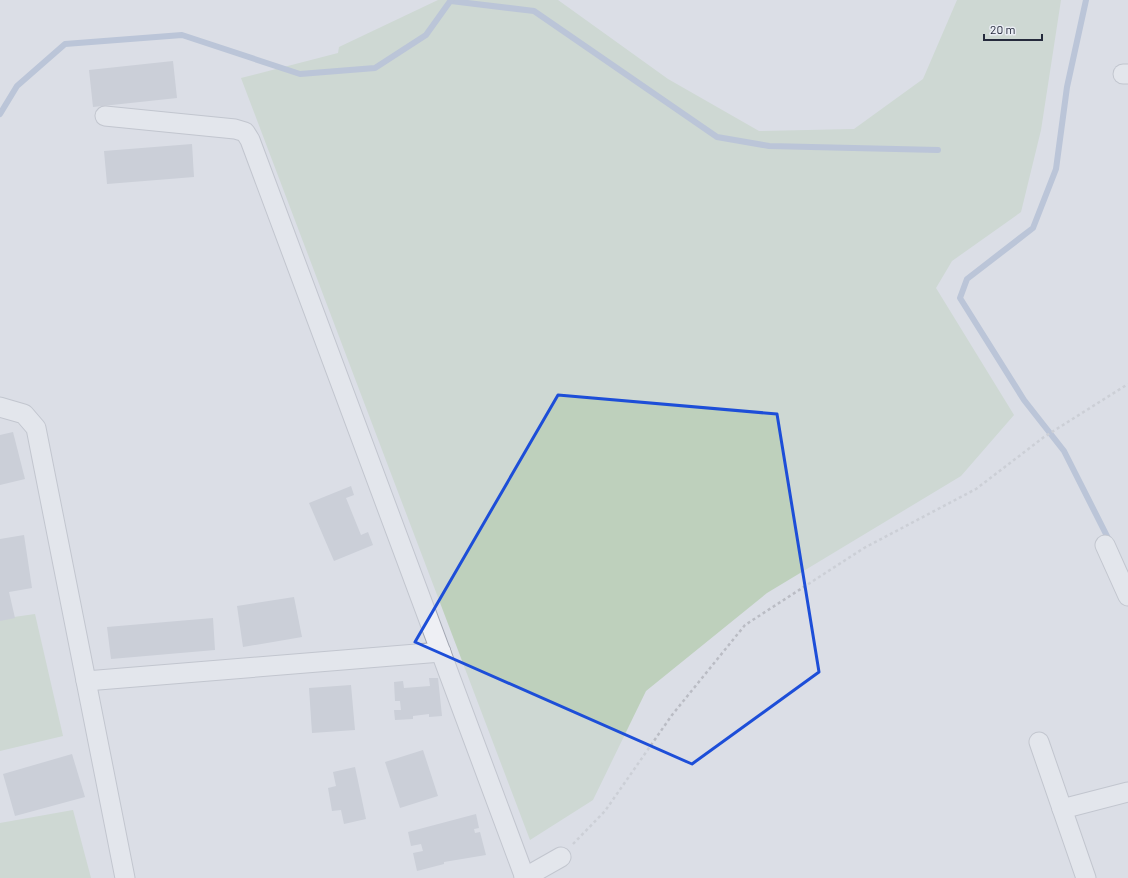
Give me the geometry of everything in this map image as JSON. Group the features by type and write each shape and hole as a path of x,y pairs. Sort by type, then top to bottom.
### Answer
{"street":[{"path":"105,116 235,129 245,132 250,140 525,878 561,857"},
{"path":"0,407 24,414 36,428 125,878"},
{"path":"1105,545 1128,596"},
{"path":"86,681 441,652"},
{"path":"1039,742 1086,878"},
{"path":"1062,809 1128,792"}],"path":[{"path":"561,857 604,811 672,715 745,625 864,548 976,489 1044,437 1128,384"}],"highlighted area":[{"path":"558,395 777,414 819,672 692,764 415,642"}],"green space":[{"path":"438,0 558,0 668,79 759,131 854,129 923,79 957,0 1061,0 1041,130 1021,212 952,261 936,288 1014,415 961,476 767,593 646,691 593,800 530,840 241,78 338,53 339,47"},
{"path":"35,614 63,736 0,751 0,619"},
{"path":"73,810 91,878 0,878 0,823"}],"building":[{"path":"173,61 177,98 93,107 89,70"},
{"path":"192,144 194,177 107,184 104,151"},
{"path":"13,432 25,479 0,485 0,435"},
{"path":"351,486 354,495 346,498 361,535 368,532 373,545 334,561 309,503"},
{"path":"24,535 32,588 9,592 15,618 0,621 0,539"},
{"path":"294,597 302,637 243,647 237,606"},
{"path":"213,618 215,650 111,659 107,627"},
{"path":"429,678 438,678 442,716 429,717 429,714 413,716 413,719 395,720 394,710 401,710 400,701 395,701 394,682 403,681 404,688 430,686"},
{"path":"351,685 355,730 312,733 309,688"},
{"path":"423,750 438,796 400,808 385,762"},
{"path":"72,754 85,797 15,816 3,774"},
{"path":"355,767 366,819 344,824 341,810 332,811 328,788 336,786 333,772"},
{"path":"476,814 479,828 474,829 475,833 480,832 486,855 444,862 444,864 417,871 413,853 423,851 421,844 411,846 408,832"}],"waterway":[{"path":"0,114 17,86 65,44 182,35 300,74 375,68 426,35 451,0"},
{"path":"1086,0 1067,87 1056,169 1033,228 967,279 960,298 1024,400 1064,451 1110,542"},
{"path":"451,1 534,11 717,137 769,146 938,150"}]}
